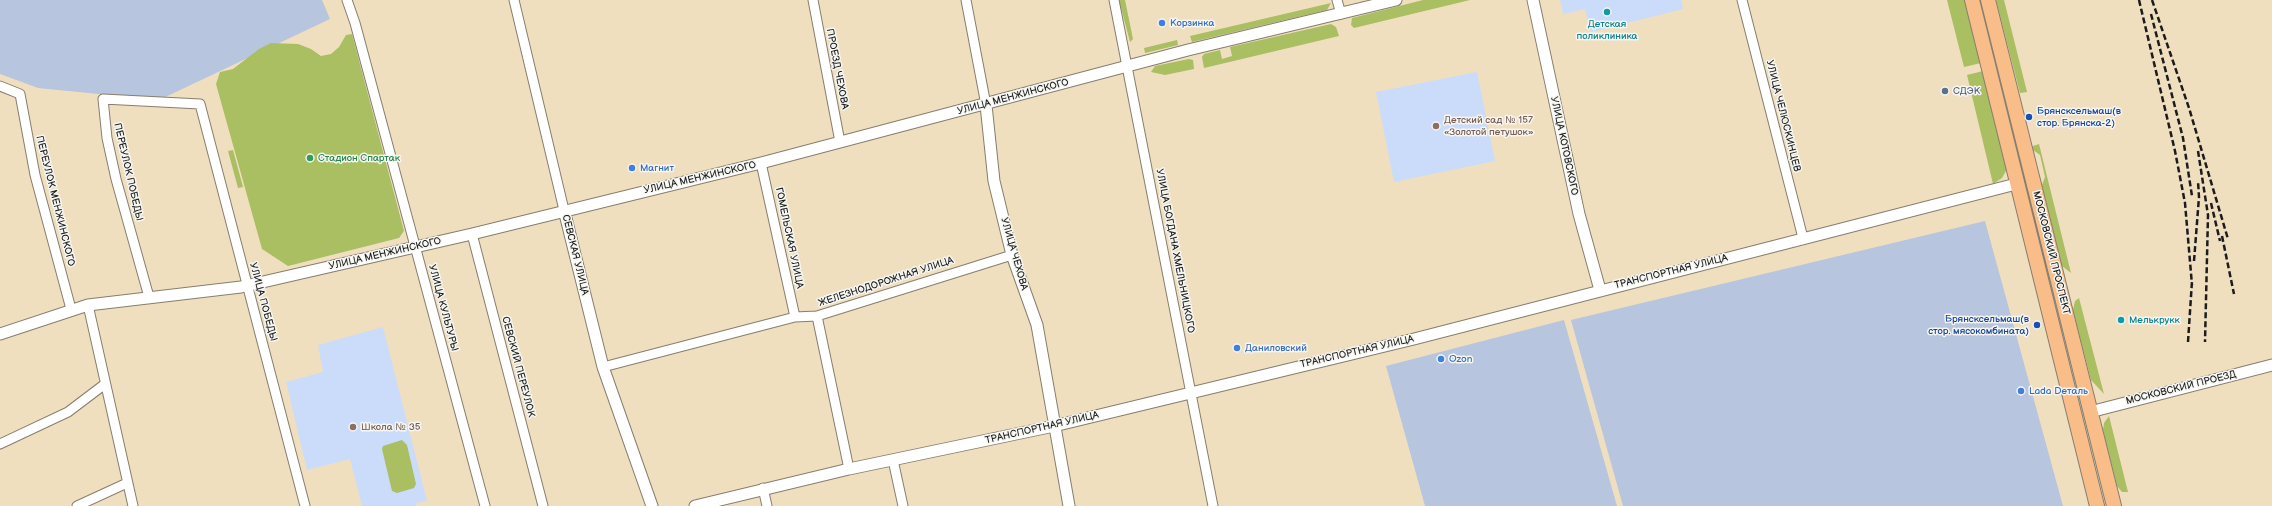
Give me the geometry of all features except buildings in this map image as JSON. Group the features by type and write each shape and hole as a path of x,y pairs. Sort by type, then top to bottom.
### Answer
{"main road":[{"name":"МОСКОВСКИЙ ПРОСПЕКТ","path":"1972,0 2016,184 2097,506"},
{"name":"МОСКОВСКИЙ ПРОСПЕКТ","path":"1988,0 2114,506"},
{"path":"2016,184 2033,179"}],"street":[{"name":"УЛИЦА КУЛЬТУРЫ","path":"346,0 355,22 485,506"},
{"name":"СЕВСКАЯ УЛИЦА","path":"514,0 603,367 652,506"},
{"name":"ПРОЕЗД ЧЕХОВА","path":"813,0 840,142"},
{"name":"УЛИЦА ЧЕХОВА","path":"966,0 986,105 994,181 1012,255 1037,325 1069,506"},
{"name":"УЛИЦА БОГДАНА ХМЕЛЬНИЦКОГО","path":"1114,0 1213,506"},
{"path":"1337,0 1341,14"},
{"name":"УЛИЦА МЕНЖИНСКОГО","path":"0,334 71,309 88,305 248,286 472,234 564,210 761,163 986,105 1127,66 1396,0"},
{"name":"УЛИЦА КОТОВСКОГО","path":"1533,0 1578,214 1600,290"},
{"name":"УЛИЦА ЧЕЛЮСКИНЦЕВ","path":"1742,0 1803,238"},
{"name":"ПЕРЕУЛОК МЕНЖИНСКОГО","path":"0,86 20,94 35,175 71,309"},
{"name":"ПЕРЕУЛОК ПОБЕДЫ","path":"149,297 116,179 107,138 104,99 200,104"},
{"name":"УЛИЦА ПОБЕДЫ","path":"200,104 305,506"},
{"name":"ГОМЕЛЬСКАЯ УЛИЦА","path":"761,163 795,317"},
{"name":"ТРАНСПОРТНАЯ УЛИЦА","path":"695,506 763,488 1054,426 1516,314 1600,290 2016,184"},
{"name":"СЕВСКИЙ ПЕРЕУЛОК","path":"472,234 543,506"},
{"name":"ЖЕЛЕЗНОДОРОЖНАЯ УЛИЦА","path":"603,367 795,317 817,316 1012,255"},
{"path":"88,305 133,506"},
{"path":"817,316 849,469"},
{"name":"МОСКОВСКИЙ ПРОЕЗД","path":"2090,412 2272,365"},
{"path":"0,444 68,412 105,384"},
{"path":"893,460 903,506"},
{"path":"77,506 127,483"},
{"path":"763,488 767,506"}],"shaded area":[{"path":"0,0 322,0 330,19 159,100 38,88 0,74"},
{"path":"1560,0 1681,0 1683,9 1591,32 1585,9 1563,14"},
{"name":"Детский сад № 157 «Золотой петушок»","path":"1477,72 1495,161 1394,182 1376,92"},
{"path":"1985,221 2063,506 1623,506 1571,320"},
{"path":"1564,320 1617,506 1425,506 1386,366"},
{"name":"Школа № 35","path":"383,327 427,501 416,503 416,506 362,506 350,459 307,470 286,382 323,372 318,345"}],"green space":[{"path":"1119,0 1125,0 1133,39 1130,42"},
{"path":"1423,0 1470,0 1354,28 1351,25 1352,18"},
{"path":"1947,0 1965,0 1981,63 1964,67"},
{"path":"1996,0 2004,0 2027,92 2020,93"},
{"path":"1331,3 1327,10 1192,42 1190,36"},
{"path":"1331,24 1336,27 1339,36 1204,68 1202,57 1204,54 1220,50 1222,59 1232,56 1230,47"},
{"name":"Стадион Спартак","path":"352,34 404,231 399,238 288,266 262,249 216,84 220,72 233,69 259,49 271,43 298,44 311,49 321,56 331,54 339,47 346,35"},
{"path":"1177,40 1178,45 1145,53 1144,48"},
{"path":"1189,59 1193,60 1194,69 1165,75 1151,72 1155,66"},
{"path":"1983,71 2007,169 2002,178 1993,184 1967,75"},
{"path":"2039,144 2071,273 2062,266 2042,185 2045,177 2040,155 2033,150 2033,146"},
{"path":"233,150 243,187 238,188 228,151"},
{"path":"2079,298 2104,394 2091,380 2073,310 2075,301"},
{"path":"2109,416 2128,492 2122,492 2117,486 2103,430 2104,423"},
{"path":"402,440 407,445 416,484 414,488 397,493 392,491 382,449 383,446"}],"railway":[{"path":"2139,0 2175,151 2185,203 2192,285"},
{"path":"2152,0 2189,108 2228,239"},
{"path":"2151,14 2183,138 2192,196"},
{"path":"2198,151 2208,215 2205,342"},
{"path":"2194,261 2199,197 2198,181"},
{"path":"2211,203 2220,241"},
{"path":"2222,236 2234,294"},
{"path":"2188,342 2192,281"}],"place":[{"name":"Детская поликлиника","path":"1607,12"},
{"name":"Корзинка","path":"1162,23"},
{"name":"СДЭК","path":"1945,91"},
{"name":"Брянсксельмаш(в стор. Брянска-2)","path":"2029,117"},
{"name":"Детский сад № 157 «Золотой петушок»","path":"1436,126"},
{"name":"Стадион Спартак","path":"310,158"},
{"name":"Магнит","path":"632,168"},
{"name":"Мелькрукк","path":"2121,320"},
{"name":"Брянсксельмаш(в стор. мясокомбината)","path":"2037,325"},
{"name":"Даниловский","path":"1237,348"},
{"name":"Ozon","path":"1441,359"},
{"name":"Lada Dеталь","path":"2021,391"},
{"name":"Школа № 35","path":"353,427"}]}
